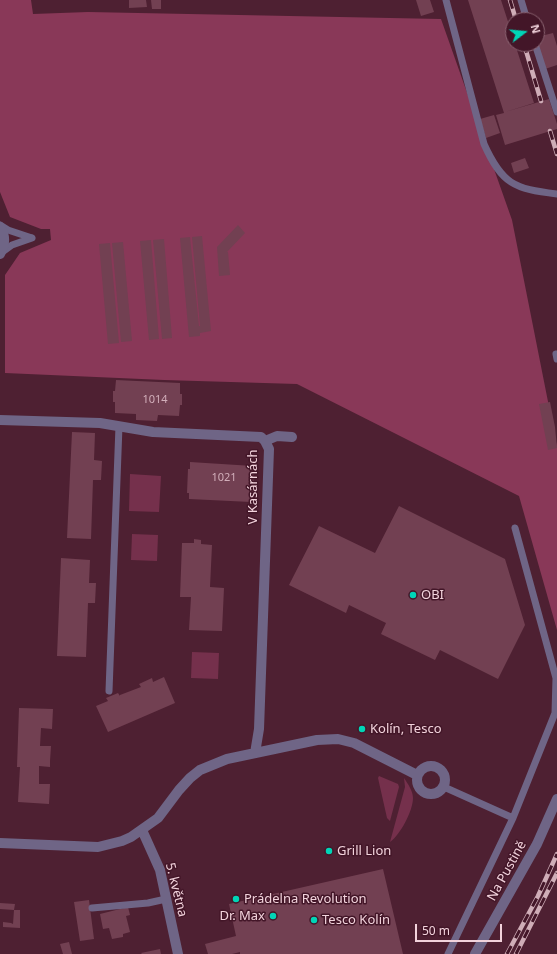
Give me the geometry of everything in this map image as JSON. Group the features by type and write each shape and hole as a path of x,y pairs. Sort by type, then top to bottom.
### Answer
{"street":[{"path":"0,226 4,234 4,243 0,255"},
{"name":"V Kasárnách","path":"0,420 100,423 165,433 260,437 266,441 269,449 269,456 259,729 255,753"},
{"path":"266,441 277,436 292,437"},
{"path":"0,843 98,846 122,841 131,838 158,818 178,790 200,770 227,759 317,740 338,739 354,743 418,775"},
{"path":"432,766 436,767 443,773 445,782 444,787 434,794 426,794 419,788 416,779 418,775 423,768 432,766"},
{"name":"Na Pustině","path":"475,954 537,844 557,799"},
{"name":"5. května","path":"142,830 160,870 178,954"},
{"path":"0,836 31,844"}],"lane":[{"path":"446,0 484,144 493,163 506,179 521,187 539,192 557,194"},
{"path":"521,0 525,12"},
{"path":"538,52 557,112"},
{"path":"0,226 32,238 8,247 0,255"},
{"path":"109,691 119,426"},
{"path":"448,954 513,818 555,713 556,678 515,528"},
{"path":"444,787 513,818"},
{"path":"92,908 166,900"}],"shaded area":[{"path":"0,0 31,0 33,14 88,12 441,19 512,220 557,447 557,630 519,496 297,384 5,373 5,275 20,253 51,240 50,229 41,229 10,217 0,192"},
{"path":"130,474 161,476 159,512 129,511"},
{"path":"132,534 158,535 157,561 131,560"},
{"path":"192,652 219,653 218,679 191,678"},
{"path":"379,776 398,784 399,787 390,821 387,818 378,778"},
{"path":"404,778 412,793 413,798 411,809 402,828 390,842 405,787"}],"building":[{"path":"129,0 146,0 147,7 129,8"},
{"path":"151,0 161,0 161,9 152,9"},
{"path":"416,0 430,0 434,12 421,16"},
{"path":"468,0 501,0 505,12 505,52 518,52 534,103 505,112 549,99 557,124 557,129 505,145 496,115 504,113"},
{"path":"553,33 557,46 557,65 545,69 540,52 545,52 545,35"},
{"path":"494,115 500,133 486,138 480,119"},
{"path":"525,158 529,168 514,173 511,163"},
{"path":"238,225 245,233 227,252 230,275 219,276 217,247"},
{"path":"202,236 211,331 200,333 200,336 189,337 180,238 190,237 200,326 192,237"},
{"path":"164,239 172,338 162,339 153,240"},
{"path":"151,240 159,339 149,340 140,241"},
{"path":"123,242 132,341 121,342 112,243"},
{"path":"110,243 119,343 108,344 99,244"},
{"path":"116,380 180,383 182,405 180,405 179,416 158,415 157,421 136,420 136,414 115,413 113,391 115,391"},
{"path":"550,402 557,448 548,450 539,404"},
{"path":"72,432 95,433 94,460 102,461 101,480 93,480 91,539 67,538"},
{"path":"190,462 253,466 253,496 251,502 189,499 189,493 187,493 188,469 190,469"},
{"name":"OBI","path":"399,506 505,559 525,625 498,679 440,650 435,660 381,634 386,623 349,605 346,613 289,585 319,526 375,553"},
{"path":"194,539 201,540 201,544 212,545 210,587 224,588 222,631 189,630 191,597 180,597 182,543 194,543"},
{"path":"61,558 90,560 89,583 96,583 95,603 88,603 86,657 57,656"},
{"path":"164,677 175,703 108,732 96,706 108,701 106,698 118,693 120,696 141,687 139,684 152,678 153,682"},
{"path":"19,708 53,709 52,729 41,728 40,746 51,746 50,767 39,766 39,784 50,784 49,804 18,802 20,767 17,767"},
{"name":"Tesco Kolín","path":"383,869 403,954 240,954 240,952 232,954 208,954 205,944 236,936 229,904"},
{"path":"89,900 94,939 80,941 74,902"},
{"path":"0,903 15,904 14,910 0,909"},
{"path":"128,907 130,915 126,916 130,932 123,934 123,937 112,939 109,928 103,929 100,914"},
{"path":"14,910 20,910 20,928 3,927 3,922 13,924"},
{"path":"69,942 72,954 63,954 60,944"},
{"path":"160,949 161,954 141,953"}],"railway":[{"path":"510,0 514,12"},
{"path":"526,52 541,101"},
{"path":"550,131 557,154"},
{"path":"507,954 538,896 557,854"},
{"path":"516,954 557,873"}],"place":[{"name":"OBI","path":"413,595"},
{"name":"Kolín, Tesco","path":"362,729"},
{"name":"Grill Lion","path":"329,851"},
{"name":"Prádelna Revolution","path":"236,899"},
{"name":"Dr. Max","path":"273,916"},
{"name":"Tesco Kolín","path":"314,920"}]}
